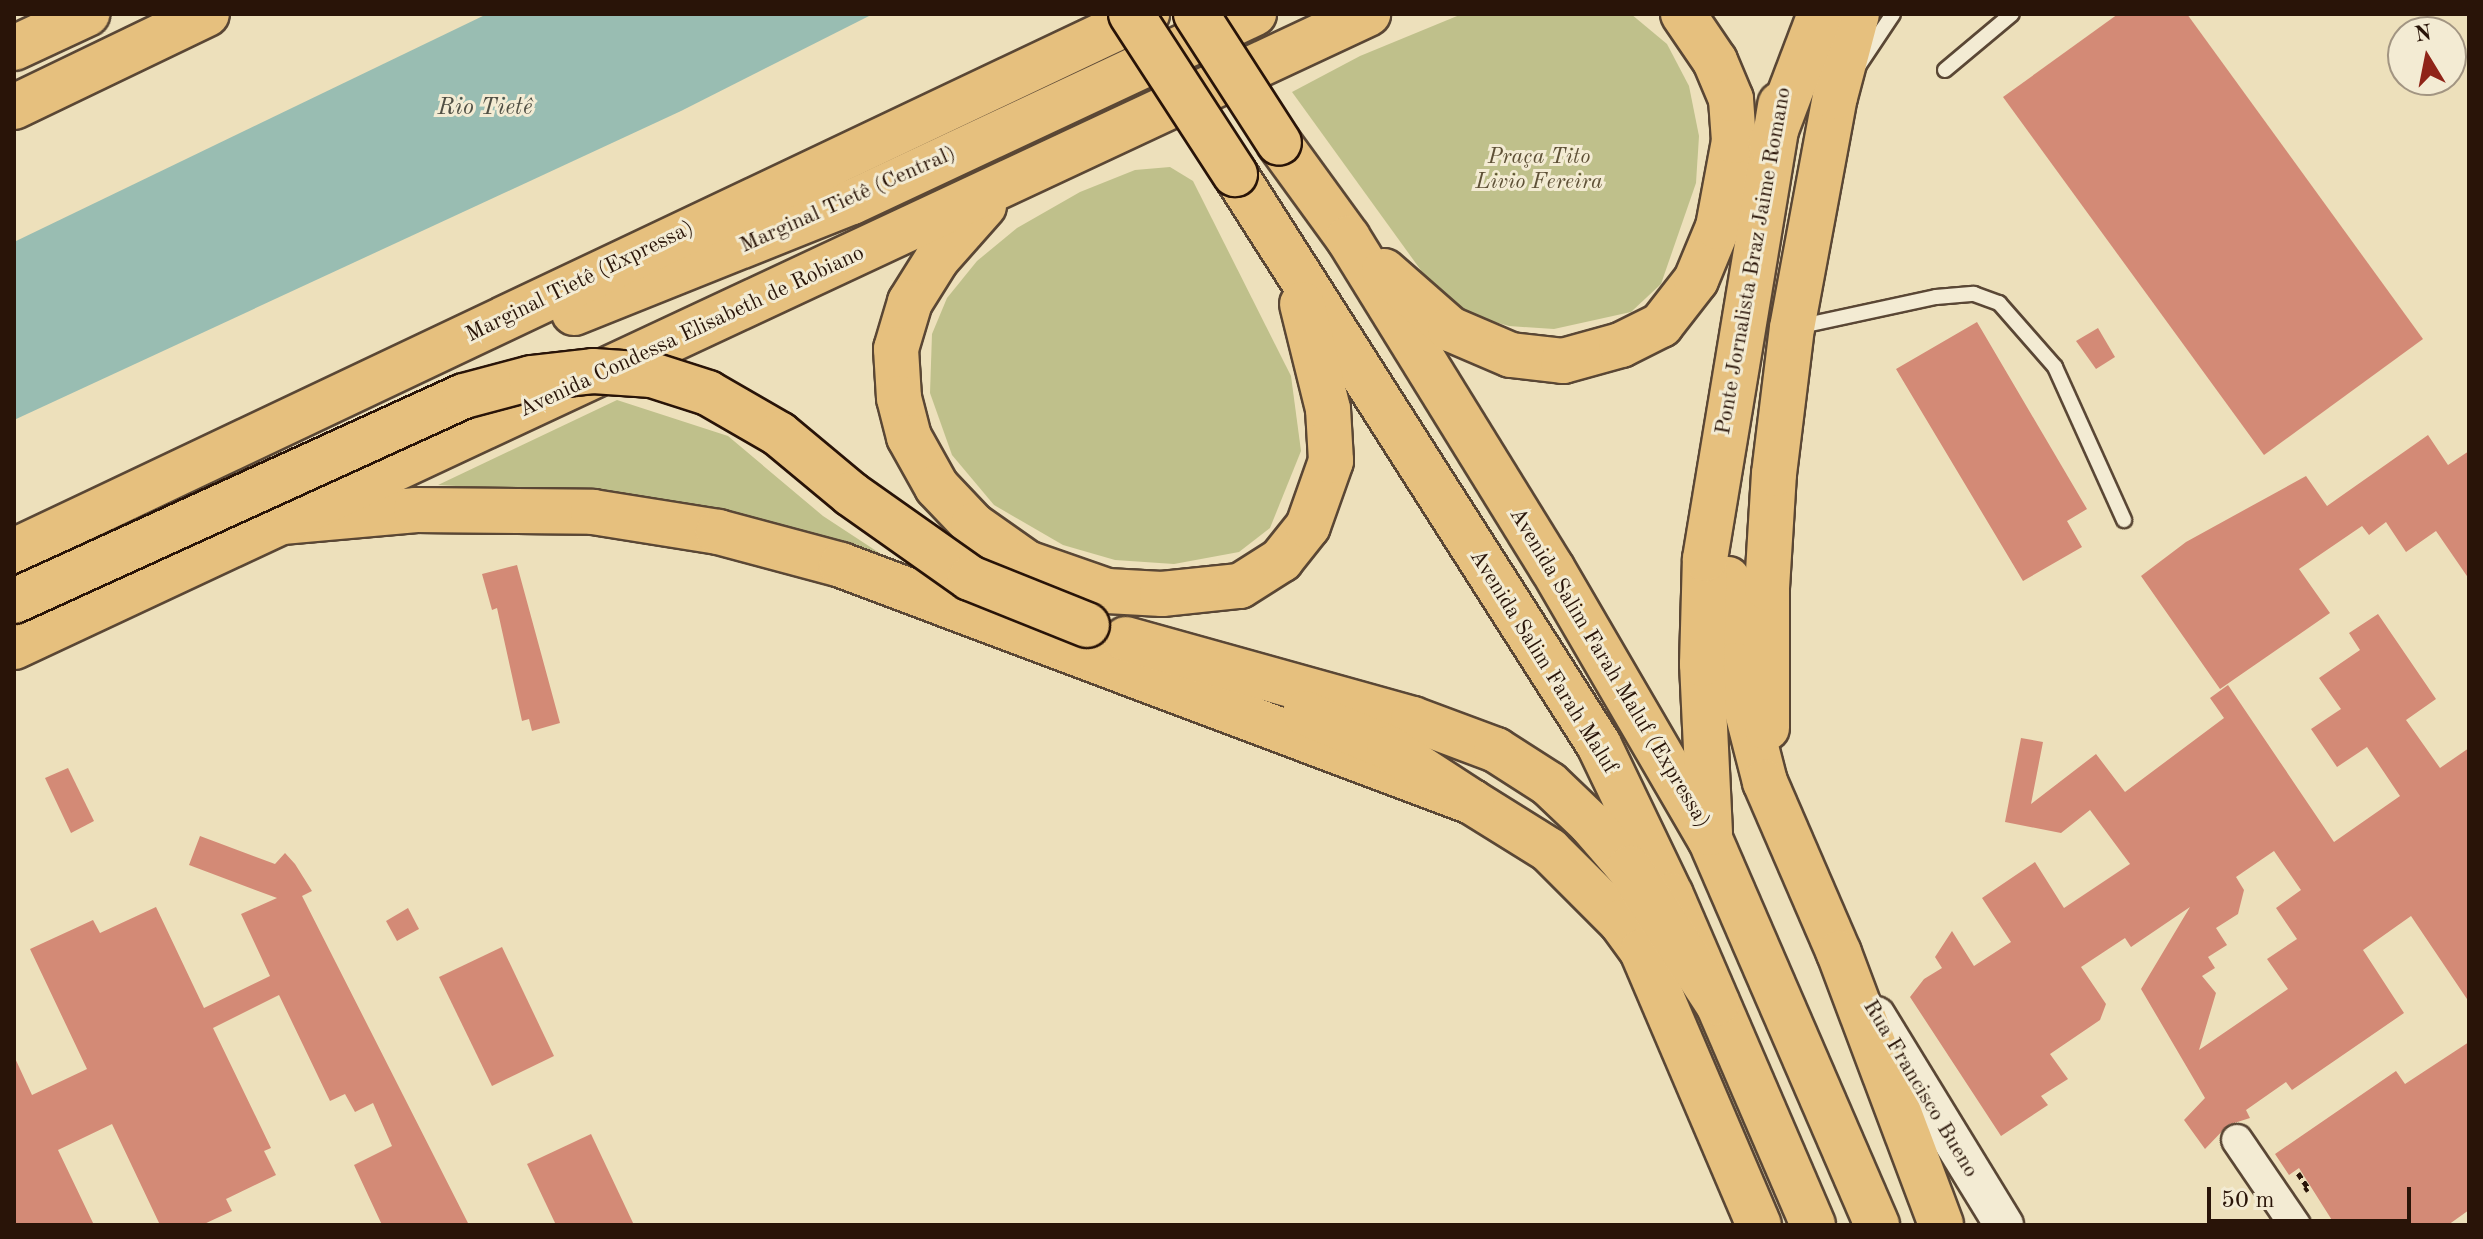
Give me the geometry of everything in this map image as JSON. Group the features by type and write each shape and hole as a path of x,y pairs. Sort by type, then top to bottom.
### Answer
{"highway":[{"path":"14,48 87,14"},
{"path":"14,107 207,14"},
{"name":"Avenida Salim Farah Maluf","path":"1131,14 1599,745 1717,1003 1813,1225"},
{"name":"Marginal Tietê (Expressa)","path":"14,551 1147,14"},
{"name":"Avenida Salim Farah Maluf (Expressa)","path":"1196,14 1279,143 1348,238 1552,568 1710,839 1877,1225"},
{"name":"Marginal Tietê (Central)","path":"429,354 541,325 648,286 852,202 1254,14"},
{"name":"Avenida Condessa Elisabeth de Robiano","path":"14,647 1006,187 1368,14"},
{"path":"1348,238 1450,329 1511,355 1563,361 1621,345 1661,325 1696,280 1718,227 1734,141 1731,99 1715,61 1683,14"},
{"name":"Ponte Jornalista Braz Jaime Romano","path":"1722,440 1771,143 1801,14"},
{"path":"1771,143 1820,14"},
{"path":"1765,782 1767,588 1792,328 1835,97 1857,14"},
{"path":"1006,187 958,233 910,302 896,349 899,398 909,437 937,487 973,525 1027,563 1107,591 1162,594 1240,586 1281,560 1308,526 1331,461 1328,409 1294,270"},
{"path":"14,601 464,396 531,378 593,371 652,375 708,393 779,434 851,494 970,578 1389,748 1549,850 1593,894 1642,951 1759,1225"},
{"path":"1722,440 1735,665 1765,782 1839,953 1941,1225"},
{"path":"1710,839 1702,664 1705,559 1722,440"},
{"path":"282,522 416,510 593,512 718,532 853,570 1472,802"},
{"path":"1107,632 1413,719 1496,750 1549,784 1590,823 1629,868 1717,1003"}],"street":[{"name":"Rua Francisco Bueno","path":"1839,953 2004,1225"},
{"path":"2237,1140 2295,1225"}],"lane":[{"path":"1835,97 1893,14"},
{"path":"1945,70 2012,14"},
{"path":"1792,328 1936,297 1974,294 1999,303 2055,367 2124,520"}],"green space":[{"name":"Praça Tito Livio Fereira","path":"1462,14 1631,14 1667,44 1689,86 1699,136 1696,183 1661,284 1631,312 1554,329 1509,326 1470,315 1433,287 1292,92 1360,56"},
{"path":"1170,167 1193,181 1291,376 1301,451 1270,528 1239,552 1174,564 1115,560 1063,545 994,505 952,455 930,393 932,334 947,298 977,261 1017,228 1080,192 1135,170"},
{"path":"617,400 728,436 823,516 916,577 512,489 438,485"}],"water":[{"name":"Rio Tietê","path":"487,14 873,14 681,111 14,420 14,242"}],"building":[{"path":"2118,14 2187,14 2423,339 2264,455 2003,97"},
{"path":"1977,322 2087,509 2067,521 2082,547 2023,581 1896,369"},
{"path":"2098,328 2115,357 2096,369 2076,341"},
{"path":"2428,435 2448,465 2469,451 2469,579 2436,531 2406,552 2386,522 2369,535 2362,526 2299,569 2330,613 2220,689 2141,576 2186,542 2306,476 2327,506"},
{"path":"517,565 560,723 532,731 529,719 522,721 497,608 492,610 482,574"},
{"path":"2378,614 2436,699 2406,720 2440,768 2469,748 2469,1002 2411,916 2363,950 2404,1013 2292,1090 2286,1082 2246,1110 2250,1118 2228,1125 2205,1149 2184,1120 2205,1098 2141,989 2190,907 2131,947 2125,938 2081,967 2106,1004 2100,1020 2050,1054 2068,1079 2041,1096 2048,1105 2001,1136 1910,997 1924,979 1942,968 1935,957 1952,931 1974,966 2011,942 1982,898 2035,862 2064,908 2130,864 2090,810 2061,833 2005,822 2021,738 2043,742 2031,804 2096,754 2125,792 2224,718 2210,698 2228,685 2334,842 2400,796 2367,747 2337,767 2311,729 2341,709 2319,678 2360,650 2349,633","holes":["2274,851 2301,890 2276,908 2297,939 2267,959 2288,989 2199,1050 2216,993 2202,976 2215,968 2208,957 2227,945 2216,928 2238,914 2244,890 2236,877"]},
{"path":"68,768 94,821 71,833 45,778"},
{"path":"200,836 275,864 285,853 295,864 312,891 302,896 469,1225 382,1225 354,1165 392,1146 373,1103 355,1112 345,1094 330,1101 279,995 213,1028 271,1148 264,1151 276,1175 226,1199 232,1211 202,1225 160,1225 112,1124 58,1150 94,1225 14,1225 14,1056 32,1095 87,1069 30,949 93,920 100,933 156,907 204,1008 270,976 241,914 277,898 189,865"},
{"path":"408,908 419,929 397,941 386,921"},
{"path":"502,947 554,1056 492,1086 439,977"},
{"path":"2469,1042 2469,1210 2448,1225 2335,1225 2299,1168 2289,1175 2275,1154 2396,1071 2405,1084"},
{"path":"591,1134 634,1225 556,1225 527,1164"}]}
